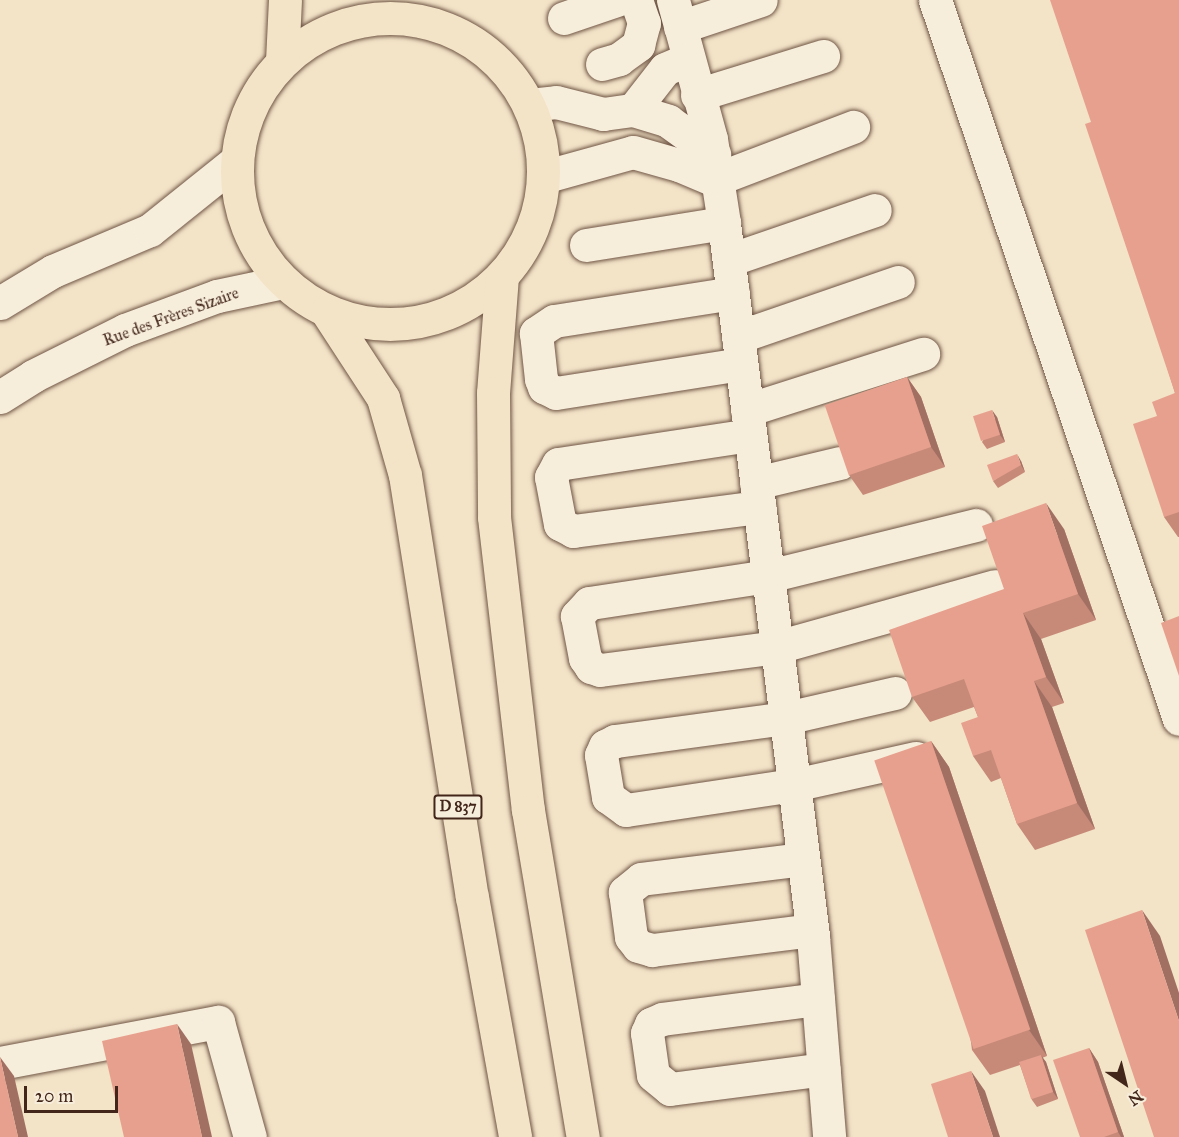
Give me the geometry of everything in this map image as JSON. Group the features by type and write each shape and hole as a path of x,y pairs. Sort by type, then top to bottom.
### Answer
{"main road":[{"path":"282,61 285,0"},
{"path":"426,0 450,30"},
{"path":"380,18 416,20 450,30 482,48 509,74 529,105 540,140 543,177 537,213 523,246 502,276 472,300 438,317 401,324 382,324 363,323 327,312 283,282 256,247 240,206 236,161 243,125 255,99 282,61 311,39 344,24 380,18"},
{"path":"502,276 493,393 494,517 528,810 582,1137"},
{"name":"D 837","path":"327,312 383,398 405,475 472,897 515,1137"}],"street":[{"path":"564,18 617,0"},
{"path":"602,64 619,59 638,45 644,23 636,0"},
{"path":"761,0 677,13 700,103 724,223 812,930 829,1137"},
{"path":"935,0 1179,719"},
{"path":"543,177 633,152 668,121 700,103 823,56"},
{"path":"633,110 665,69 688,59"},
{"path":"529,105 556,102 603,114 633,110 668,121 714,167"},
{"path":"633,152 678,165 714,167 854,126"},
{"path":"0,303 52,272 150,230 236,161"},
{"path":"729,260 875,210"},
{"path":"586,245 724,223"},
{"name":"Rue des Frères Sizaire","path":"0,397 33,376 125,330 217,296 283,282"},
{"path":"733,293 554,321 536,333 544,387 556,393 740,351 898,282"},
{"path":"840,463 758,495 573,531 560,524 551,477 558,464 749,422 923,354"},
{"path":"976,525 768,576 589,603 577,616 585,658 591,667 600,670 777,647 994,586"},
{"path":"895,693 786,718 615,741 601,754 608,797 626,810 794,785 916,758"},
{"path":"803,859 641,879 625,892 631,937 638,946 652,950 812,930"},
{"path":"818,999 662,1019 651,1024 647,1033 653,1075 670,1089 824,1069"},
{"path":"0,1063 218,1022 250,1137"}],"building":[{"path":"1050,0 1179,0 1179,512 1164,517 1133,424 1157,416 1152,402 1175,393 1085,124 1091,122"},
{"path":"907,377 931,447 849,475 825,405"},
{"path":"992,410 1000,435 981,441 973,416"},
{"path":"1017,454 1021,465 993,481 987,465"},
{"path":"1046,503 1078,594 1023,613 1046,677 1034,681 1077,803 1017,824 991,750 973,756 961,723 978,717 964,679 912,697 889,630 1004,589 982,526"},
{"path":"1179,616 1179,676 1161,623"},
{"path":"931,741 1030,1029 974,1049 874,761"},
{"path":"1142,910 1179,1021 1179,1137 1154,1137 1085,930"},
{"path":"177,1024 202,1137 124,1137 102,1041"},
{"path":"1089,1048 1118,1132 1104,1137 1080,1137 1053,1060"},
{"path":"1041,1055 1053,1092 1031,1099 1019,1062"},
{"path":"0,1057 18,1137 0,1137"},
{"path":"971,1071 993,1137 948,1137 931,1084"}]}
